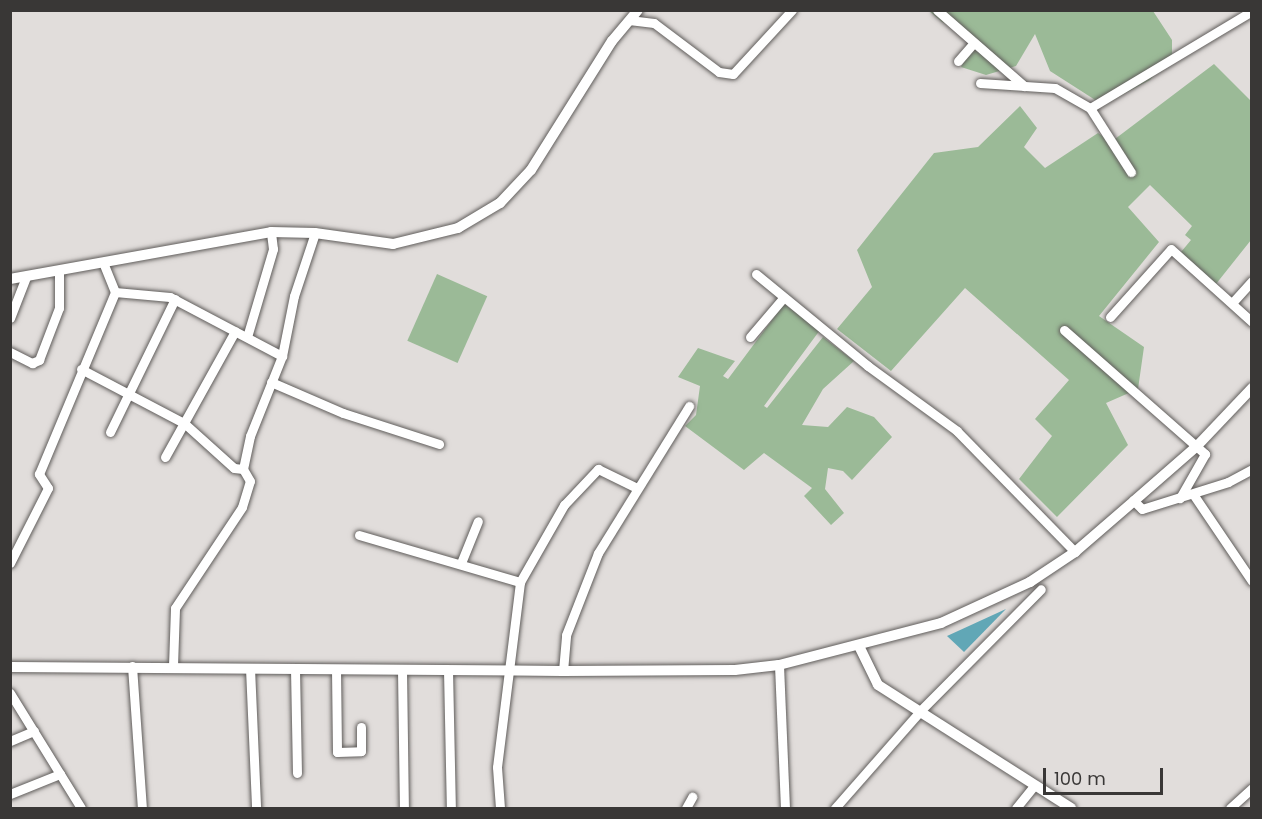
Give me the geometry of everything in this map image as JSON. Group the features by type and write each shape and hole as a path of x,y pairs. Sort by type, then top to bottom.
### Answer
{"street":[{"path":"10,279 271,232 315,233 393,244 417,241 458,228 490,210 531,170 629,20 638,10"},
{"path":"629,20 654,23 719,72 733,74 792,10"},
{"path":"937,10 973,44 1024,86"},
{"path":"1090,108 1251,11"},
{"path":"958,60 973,44"},
{"path":"980,83 1065,90 1090,108 1131,172"},
{"path":"247,337 273,249 271,232"},
{"path":"173,666 175,608 242,507 250,481 243,470 250,436 282,356 294,296 315,233"},
{"path":"1110,317 1171,249 1251,322"},
{"path":"10,563 48,488 39,474 115,292 104,262"},
{"path":"10,352 32,363 39,360 59,308 59,270"},
{"path":"756,274 868,366 957,431 1075,552"},
{"path":"10,318 26,276"},
{"path":"1232,303 1251,281"},
{"path":"115,292 176,300 282,356"},
{"path":"750,337 784,297"},
{"path":"110,432 176,300"},
{"path":"1064,330 1197,446 1205,458 1180,498"},
{"path":"165,457 235,331"},
{"path":"81,369 184,423 234,468 243,470"},
{"path":"271,382 343,413 439,444"},
{"path":"10,667 173,666 563,671 735,670 779,665 859,646 981,607 1029,582 1075,552 1197,446 1251,388"},
{"path":"563,671 566,635 598,553 689,406"},
{"path":"500,808 497,767 520,582 564,505 598,469 637,488"},
{"path":"1134,501 1142,509 1193,494 1251,469"},
{"path":"1193,494 1251,581"},
{"path":"460,563 478,520"},
{"path":"359,535 520,582"},
{"path":"834,808 921,710 1041,589"},
{"path":"859,646 878,686 921,710 1065,807"},
{"path":"779,665 785,808"},
{"path":"132,666 142,808"},
{"path":"250,668 256,808"},
{"path":"295,669 297,773"},
{"path":"336,669 337,752 361,751 361,727"},
{"path":"402,670 404,808"},
{"path":"448,670 451,808"},
{"path":"10,693 81,808"},
{"path":"10,741 34,731"},
{"path":"10,794 60,774"},
{"path":"1016,808 1034,786"},
{"path":"1230,808 1251,788"},
{"path":"686,808 693,797"}],"green space":[{"path":"929,11 1153,11 1172,40 1172,55 1150,80 1103,105 1050,71 1035,34 1016,66 986,75 961,67 973,45 968,33 942,22"},
{"path":"1214,64 1251,101 1251,240 1216,284 1181,252 1191,240 1185,235 1192,226 1150,185 1128,207 1159,242 1099,316 1144,347 1138,389 1106,403 1128,445 1057,517 1019,479 1052,436 1035,419 1069,380 965,288 891,371 837,329 872,287 857,250 934,153 978,147 1020,106 1037,128 1024,147 1045,168 1098,133 1111,142"},
{"path":"437,274 487,296 458,363 407,341"},
{"path":"784,304 820,330 764,406 767,408 823,337 854,361 823,389 802,425 828,427 847,407 874,417 892,437 852,480 843,471 828,468 825,489 844,513 831,525 804,496 812,488 764,453 744,470 685,426 696,415 700,386 678,377 698,348 735,361 723,376 728,379"}],"water":[{"path":"1006,609 964,652 947,636"}]}
